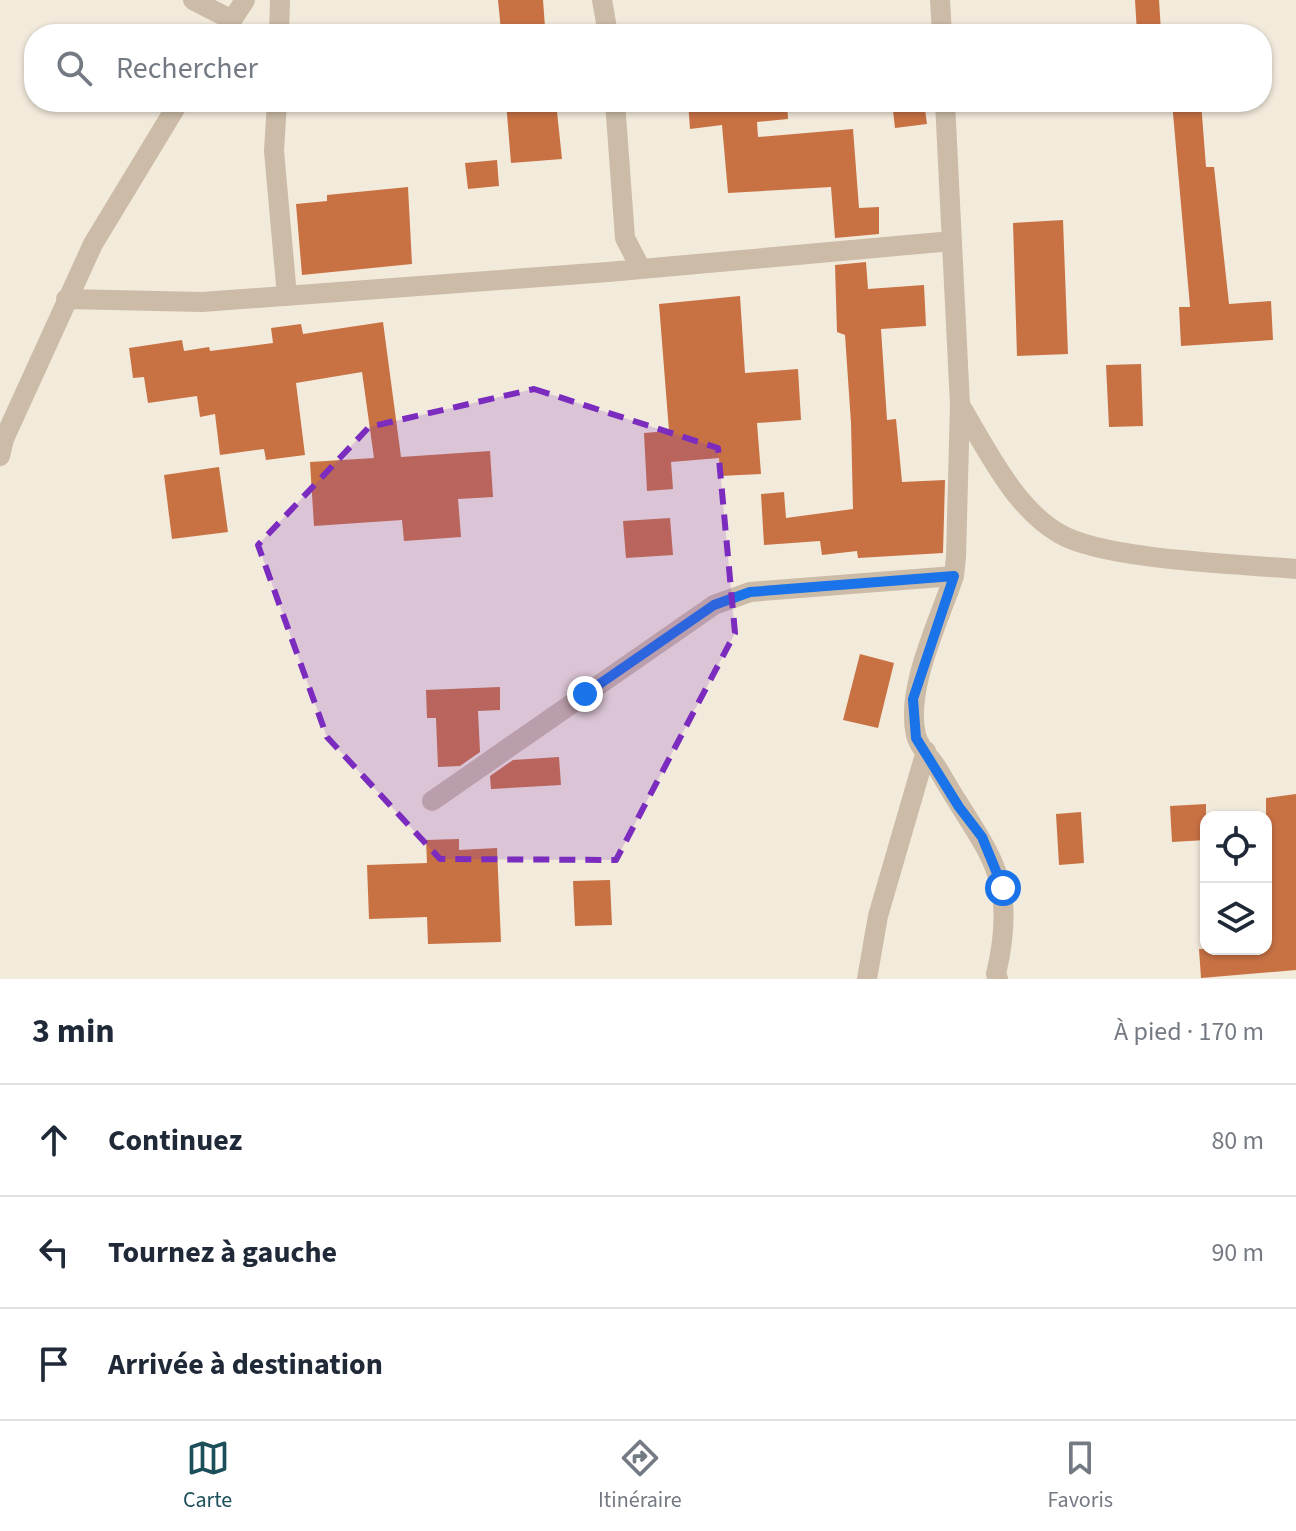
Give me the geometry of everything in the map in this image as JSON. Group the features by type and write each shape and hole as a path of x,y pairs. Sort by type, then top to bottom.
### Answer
{"street":[{"path":"193,0 224,24"},
{"path":"230,24 245,0"},
{"path":"279,24 280,0"},
{"path":"602,0 606,24"},
{"path":"940,0 941,24"},
{"path":"0,456 4,439 93,244 173,112"},
{"path":"276,112 274,151 287,296"},
{"path":"615,112 619,198 625,238 641,269"},
{"path":"946,112 960,405 954,576 913,699 916,738 959,807 982,837 1003,888 1006,934 996,974 998,979"},
{"path":"66,299 202,302 641,269 952,241"},
{"path":"960,405 1011,490 1061,534 1109,549 1296,569"},
{"path":"432,801 714,605 750,592 954,576"},
{"path":"867,979 878,916 926,751"}],"highlighted area":[{"path":"534,389 718,448 735,633 616,860 440,859 327,737 258,545 369,427"}],"building":[{"path":"498,0 543,0 545,24 500,24"},
{"path":"1135,0 1159,0 1161,24 1136,24"},
{"path":"507,112 557,112 562,159 511,163"},
{"path":"689,112 788,112 788,119 757,122 758,137 853,129 859,208 879,207 879,234 835,238 831,187 728,193 722,125 690,129"},
{"path":"893,112 925,112 927,124 895,128"},
{"path":"1173,112 1202,112 1206,167 1214,167 1229,304 1271,301 1273,340 1181,346 1179,307 1190,307"},
{"path":"497,160 499,186 468,189 465,163"},
{"path":"408,187 412,264 302,275 296,204 327,201 327,195"},
{"path":"1063,220 1068,354 1017,356 1013,223"},
{"path":"866,262 868,289 924,285 926,326 881,329 887,420 896,419 902,482 945,480 943,553 858,558 857,551 822,555 820,541 764,545 761,494 784,492 786,518 853,509 845,335 837,332 835,265"},
{"path":"740,296 745,373 798,369 801,420 757,423 761,474 720,476 719,458 671,462 673,489 647,491 644,433 669,431 659,304"},
{"path":"383,322 401,457 490,451 493,497 458,499 461,537 404,541 402,520 314,526 310,462 374,458 362,372 296,383 305,455 266,460 264,449 220,455 215,414 200,417 197,396 148,403 144,377 133,378 129,348 182,340 184,351 209,347 210,351 273,343 271,328 301,324 303,334"},
{"path":"1141,364 1143,426 1109,427 1106,365"},
{"path":"219,467 228,532 172,539 164,475"},
{"path":"670,518 673,555 626,558 623,521"},
{"path":"860,654 894,663 878,728 843,720"},
{"path":"500,687 500,710 478,711 480,752 460,766 438,767 436,718 427,718 426,690"},
{"path":"559,757 561,785 491,789 490,776 513,760"},
{"path":"1296,794 1296,970 1201,978 1199,949 1200,955 1272,955 1272,811 1266,811 1266,798"},
{"path":"1206,804 1206,811 1200,811 1200,840 1172,842 1170,806"},
{"path":"1081,812 1084,863 1059,865 1056,814"},
{"path":"459,839 459,850 497,848 501,942 428,944 427,917 369,919 367,865 427,863 426,840"},
{"path":"610,880 612,925 575,926 573,881"}],"route":[{"path":"585,694 714,605 750,592 954,576 913,699 916,738 937,767 959,807 982,837 1003,888"}]}
